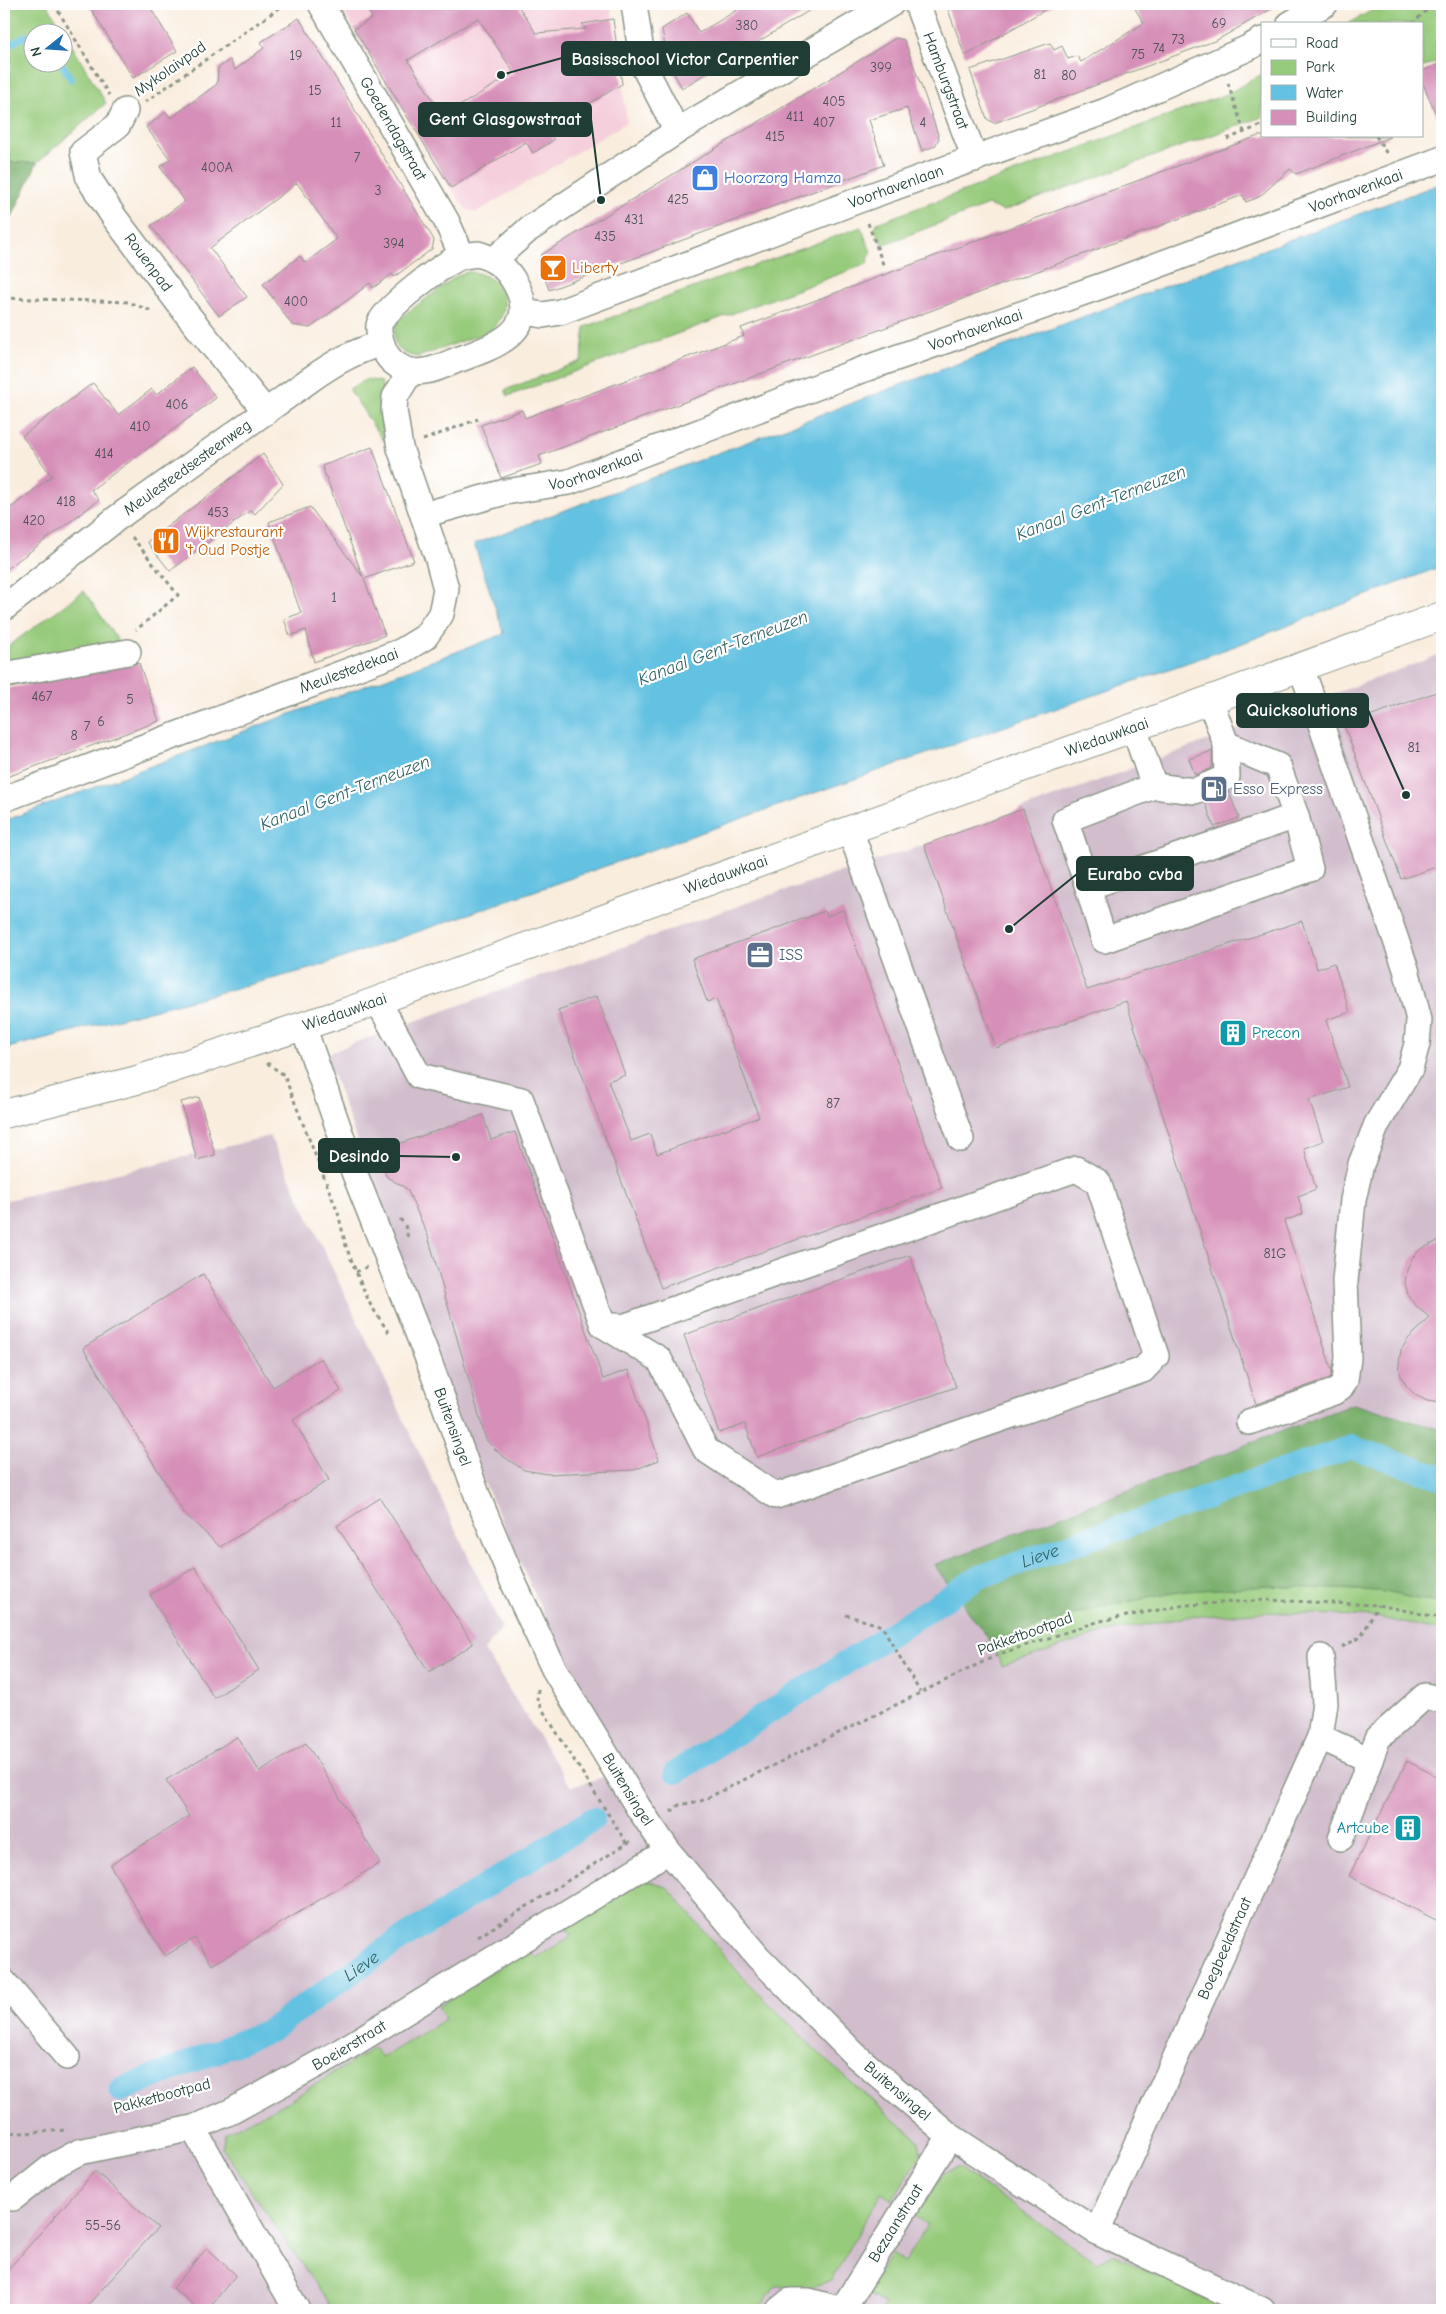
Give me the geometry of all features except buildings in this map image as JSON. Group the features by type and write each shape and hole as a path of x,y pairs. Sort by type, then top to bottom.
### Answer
{"main road":[{"name":"Wiedauwkaai","path":"4,1114 137,1080 378,1001 1442,616"}],"street":[{"name":"Goedendagstraat","path":"321,4 447,222 462,256"},
{"path":"634,4 643,65 678,131"},
{"path":"495,259 529,229 678,131 891,4"},
{"name":"Hamburgstraat","path":"917,4 975,159"},
{"path":"1294,22 1325,4"},
{"name":"Voorhavenlaan","path":"524,312 543,315 560,312 1106,110 1261,40"},
{"name":"Rouenpad","path":"125,111 118,125 83,152 89,179 114,217 187,314 266,412"},
{"name":"Voorhavenkaai","path":"431,513 505,492 569,482 853,373 1110,283 1442,159"},
{"path":"478,254 495,259 510,274 522,294 524,312 518,326 508,338 494,347 428,371 411,372 399,367 387,357 382,344 379,324 389,309 438,270 462,256 478,254"},
{"name":"Meulesteedsesteenweg","path":"4,608 117,518 338,360 363,349 382,344"},
{"name":"Meulestedekaai","path":"4,799 402,651 425,637 441,614 446,589 431,513 400,448 394,410 396,397 411,372"},
{"path":"4,675 128,652"},
{"path":"1248,1422 1334,1392 1342,1386 1345,1380 1348,1358 1345,1281 1353,1200 1361,1164 1377,1124 1410,1069 1417,1044 1419,1020 1406,969 1302,667"},
{"path":"1210,700 1226,744 1227,777 1194,792 1154,786 1065,820 1104,940 1310,869 1296,816 1278,766 1226,744"},
{"path":"1134,728 1154,786"},
{"path":"1088,887 1296,816"},
{"path":"850,830 961,1138"},
{"path":"378,1001 419,1076 521,1100 603,1325 659,1359 706,1450 776,1496 1143,1370 1156,1356 1098,1182 1076,1169 623,1327 603,1325"},
{"name":"Buitensingel","path":"303,1026 352,1167 427,1356 514,1586 554,1669 644,1817 660,1855 855,2054 950,2136 1096,2232 1262,2310"},
{"name":"Boegbeeldstraat","path":"1096,2232 1320,1736 1325,1703 1321,1657"},
{"path":"1341,1838 1378,1738 1425,1696 1442,1700"},
{"path":"1320,1736 1370,1760"},
{"name":"Boeierstraat","path":"7,2201 53,2166 79,2152 193,2128 230,2112 338,2053 660,1855"},
{"path":"4,1982 67,2057"},
{"path":"193,2128 297,2310"},
{"name":"Bezaanstraat","path":"779,2310 790,2301 809,2301 842,2310 950,2136"}],"path":[{"path":"4,12 8,4"},
{"name":"Mykolaivpad","path":"54,4 108,94 122,111 131,112 285,4"},
{"path":"1414,22 1433,4"},
{"path":"1220,60 1244,132"},
{"path":"1227,139 1261,125"},
{"path":"860,200 884,267"},
{"path":"4,298 128,302 167,316 187,314"},
{"path":"415,443 478,419"},
{"path":"117,518 178,595 125,639 128,652"},
{"path":"242,1046 284,1075 338,1213 346,1246 356,1272 370,1304 396,1343"},
{"name":"Pakketbootpad","path":"644,1817 679,1805 700,1801 997,1655 1100,1621 1185,1605 1268,1600 1378,1605 1442,1618"},
{"path":"1321,1657 1361,1637 1378,1605"},
{"path":"846,1615 882,1626 920,1692"},
{"path":"538,1686 537,1701 627,1844 660,1855"},
{"path":"4,2132 24,2133 77,2129"}],"shaded area":[{"path":"339,4 611,4 627,122 477,213 467,210 451,188"},
{"path":"1442,654 1442,1430 1402,1417 934,1565 991,1642 1002,1666 1102,1633 1186,1617 1268,1612 1376,1617 1442,1631 1442,2310 4,2310 4,1201 270,1136 502,1628 484,1650 571,1787 626,1770 544,1615 466,1442 326,1055 351,1044 746,903 924,845"}],"green space":[{"path":"14,4 47,4 58,22 22,22 22,72 72,72 72,46 106,103 37,163 4,162 4,20"},
{"path":"1383,4 1442,4 1442,60 1424,66 1424,22 1352,22"},
{"path":"1261,75 1261,117 1003,211 988,205 882,245 875,229 877,223 1227,94"},
{"path":"4,162 37,163 13,215 4,229"},
{"path":"861,227 871,252 867,264 508,396 505,390 581,361 585,327"},
{"path":"467,272 490,278 498,285 503,294 504,304 503,314 497,323 488,332 418,357 399,349 394,338 394,332 400,318 458,275"},
{"path":"367,379 381,382 385,428 383,441 349,389"},
{"path":"84,591 119,642 4,662 4,649"},
{"path":"1353,1404 1442,1430 1442,1604 1379,1591 1268,1586 1183,1591 1096,1608 991,1642 934,1565"},
{"path":"1268,1586 1379,1591 1442,1604 1442,1631 1376,1617 1268,1612 1186,1617 1102,1633 1002,1666 991,1642 1096,1608 1183,1591"},
{"path":"646,1880 666,1886 744,1979 829,2063 919,2141 921,2154 893,2200 881,2193 831,2281 808,2287 775,2287 758,2310 333,2310 222,2148 225,2133 287,2102 374,2048 382,2058 445,2019 438,2006 528,1949 536,1958 571,1936 566,1927"},
{"path":"958,2168 1097,2262 1113,2254 1227,2310 881,2310 885,2304 866,2293 891,2254 904,2262 927,2225 915,2216 944,2173"}],"water":[{"name":"Kanaal Gent-Terneuzen","path":"1442,183 1442,566 1235,646 317,967 4,1049 4,821 504,634 474,544"}],"waterway":[{"path":"13,43 22,38"},
{"path":"67,72 71,79"},
{"name":"Lieve","path":"676,1772 979,1577 1351,1447 1442,1478"},
{"name":"Lieve","path":"121,2090 270,2030 384,1950 593,1819"}],"place":[{"name":"Basisschool Victor Carpentier","path":"501,75"},
{"name":"Hoorzorg Hamza","path":"705,178"},
{"name":"Gent Glasgowstraat","path":"601,200"},
{"name":"Liberty","path":"553,268"},
{"name":"Wijkrestaurant 't Oud Postje","path":"166,541"},
{"name":"Esso Express","path":"1214,789"},
{"name":"Quicksolutions","path":"1406,795"},
{"name":"Eurabo cvba","path":"1009,929"},
{"name":"ISS","path":"760,955"},
{"name":"Precon","path":"1233,1033"},
{"name":"Desindo","path":"456,1157"},
{"name":"Artcube","path":"1408,1828"}]}
